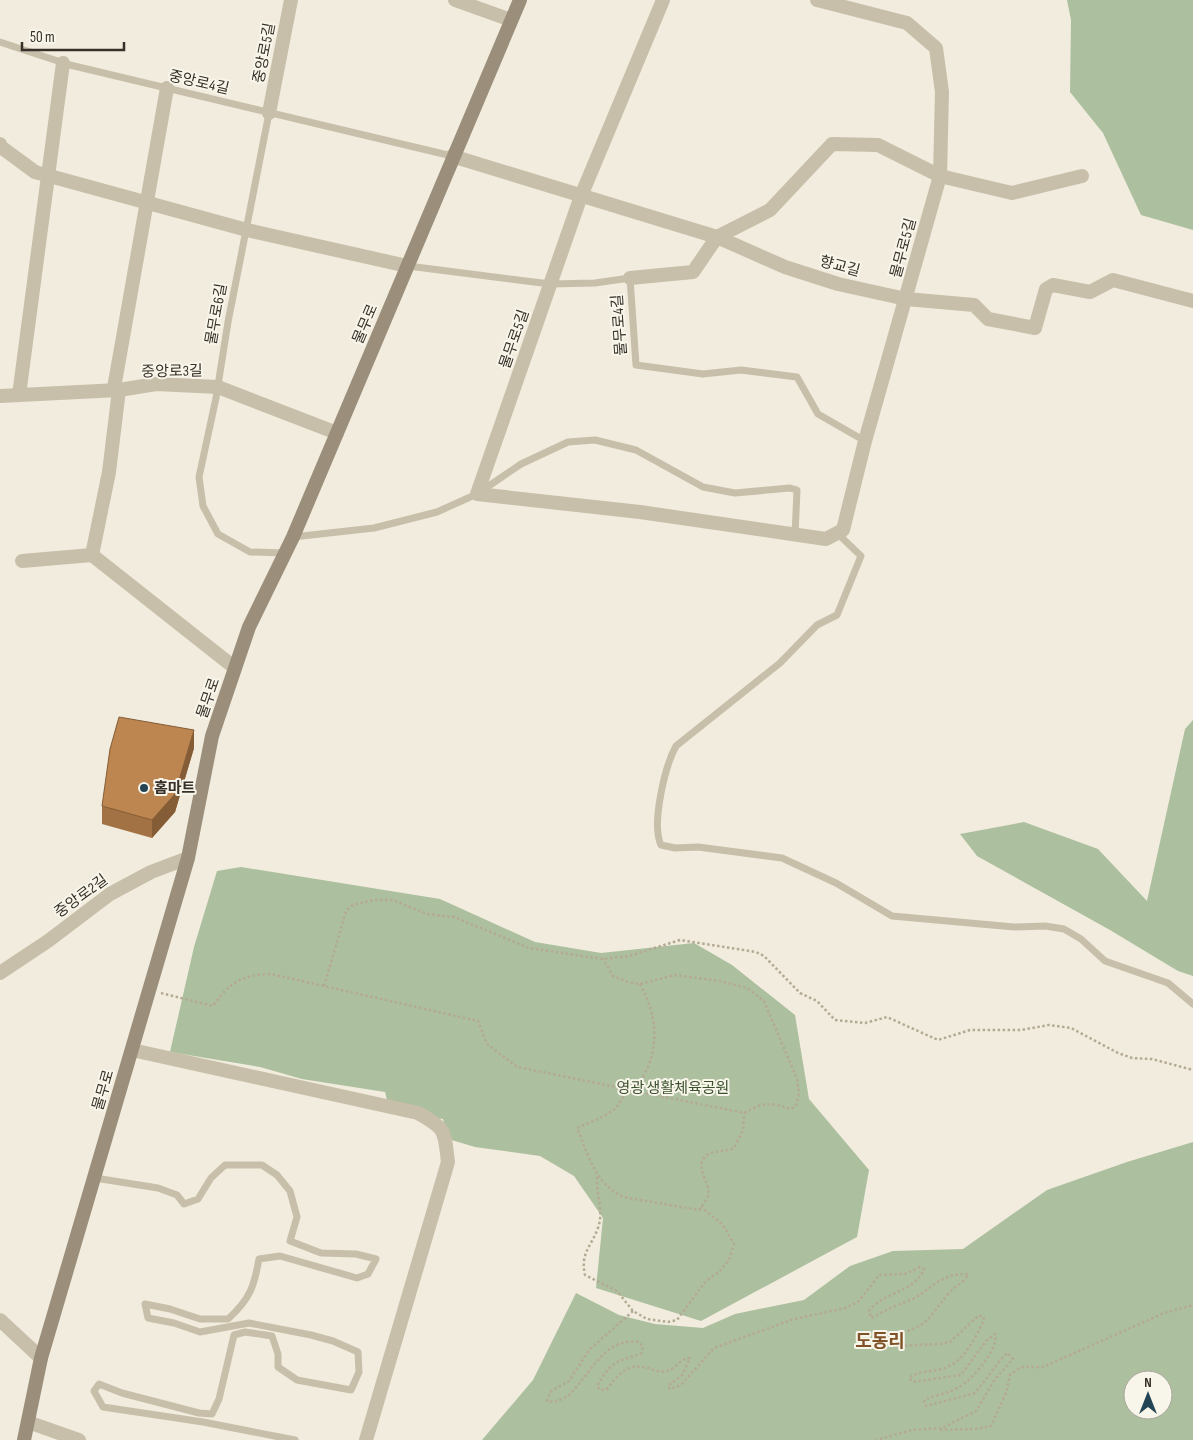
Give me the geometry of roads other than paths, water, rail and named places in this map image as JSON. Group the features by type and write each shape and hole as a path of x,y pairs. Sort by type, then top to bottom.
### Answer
{"main road":[{"name":"물무로","path":"24,1440 41,1358 188,858 212,736 249,627 293,537 452,156 520,0"}],"street":[{"name":"중앙로5길","path":"270,113 291,0"},
{"path":"455,0 511,20"},
{"name":"물무로5길","path":"477,494 581,196 663,0"},
{"name":"물무로5길","path":"817,0 907,23 936,48 942,92 940,176 865,440 843,530 837,533"},
{"path":"19,395 62,63"},
{"path":"92,554 109,472 116,389 167,88"},
{"path":"0,144 35,172 247,230 407,266"},
{"path":"630,278 693,272 717,237 770,210 832,144 878,145 940,176 1012,193 1082,176"},
{"name":"향교길","path":"452,156 717,237 786,268 838,284 906,299 974,305 988,319 1035,328 1046,289 1053,285 1090,292 1113,280 1193,301"},
{"name":"중앙로3길","path":"0,396 116,389 156,384 218,387 337,433"},
{"path":"477,494 640,512 795,536 826,538 837,533"},
{"path":"22,561 92,554 235,668"},
{"name":"중앙로2길","path":"0,973 48,941 110,894 151,872 188,858"},
{"path":"132,1050 418,1113 439,1124 444,1133 448,1162 366,1440"},
{"path":"0,1320 41,1358"},
{"path":"28,1422 80,1440"}],"lane":[{"name":"중앙로4길","path":"0,42 62,63 452,156"},
{"name":"물무로6길","path":"270,113 199,477 203,506 218,534 250,552 286,553"},
{"name":"물무로4길","path":"407,266 550,284 595,283 630,278 636,365 703,374 741,370 796,377 818,414 865,440"},
{"path":"293,537 374,528 437,512 477,494 521,464 568,442 595,440 636,450 703,487 735,493 790,488 797,490 795,536"},
{"path":"837,533 861,556 837,615 816,625 780,664 676,746 669,759 659,813 657,836 661,845 675,848 698,847 782,858 836,883 892,916 1014,926 1045,926 1064,929 1081,939 1105,960 1168,983 1193,1004"},
{"path":"95,1178 158,1188 177,1195 184,1204 198,1198 210,1178 226,1165 262,1165 277,1174 290,1192 297,1218 290,1240 321,1253 356,1254 376,1260 368,1274 357,1278 280,1256 259,1259 255,1285 244,1304 228,1319 200,1319 170,1309 145,1304 148,1318 174,1322 200,1332 249,1324 333,1341 358,1352 359,1372 351,1390 297,1380 278,1367 278,1354 272,1336 245,1332 234,1335 218,1399 212,1414 130,1395 99,1384 94,1391 103,1407 203,1422 294,1440"}],"place":[{"name":"홈마트","path":"144,788"}],"district":[{"name":"도동리","path":"880,1341"}],"park label":[{"name":"영광 생활체육공원","path":"673,1088"}]}
